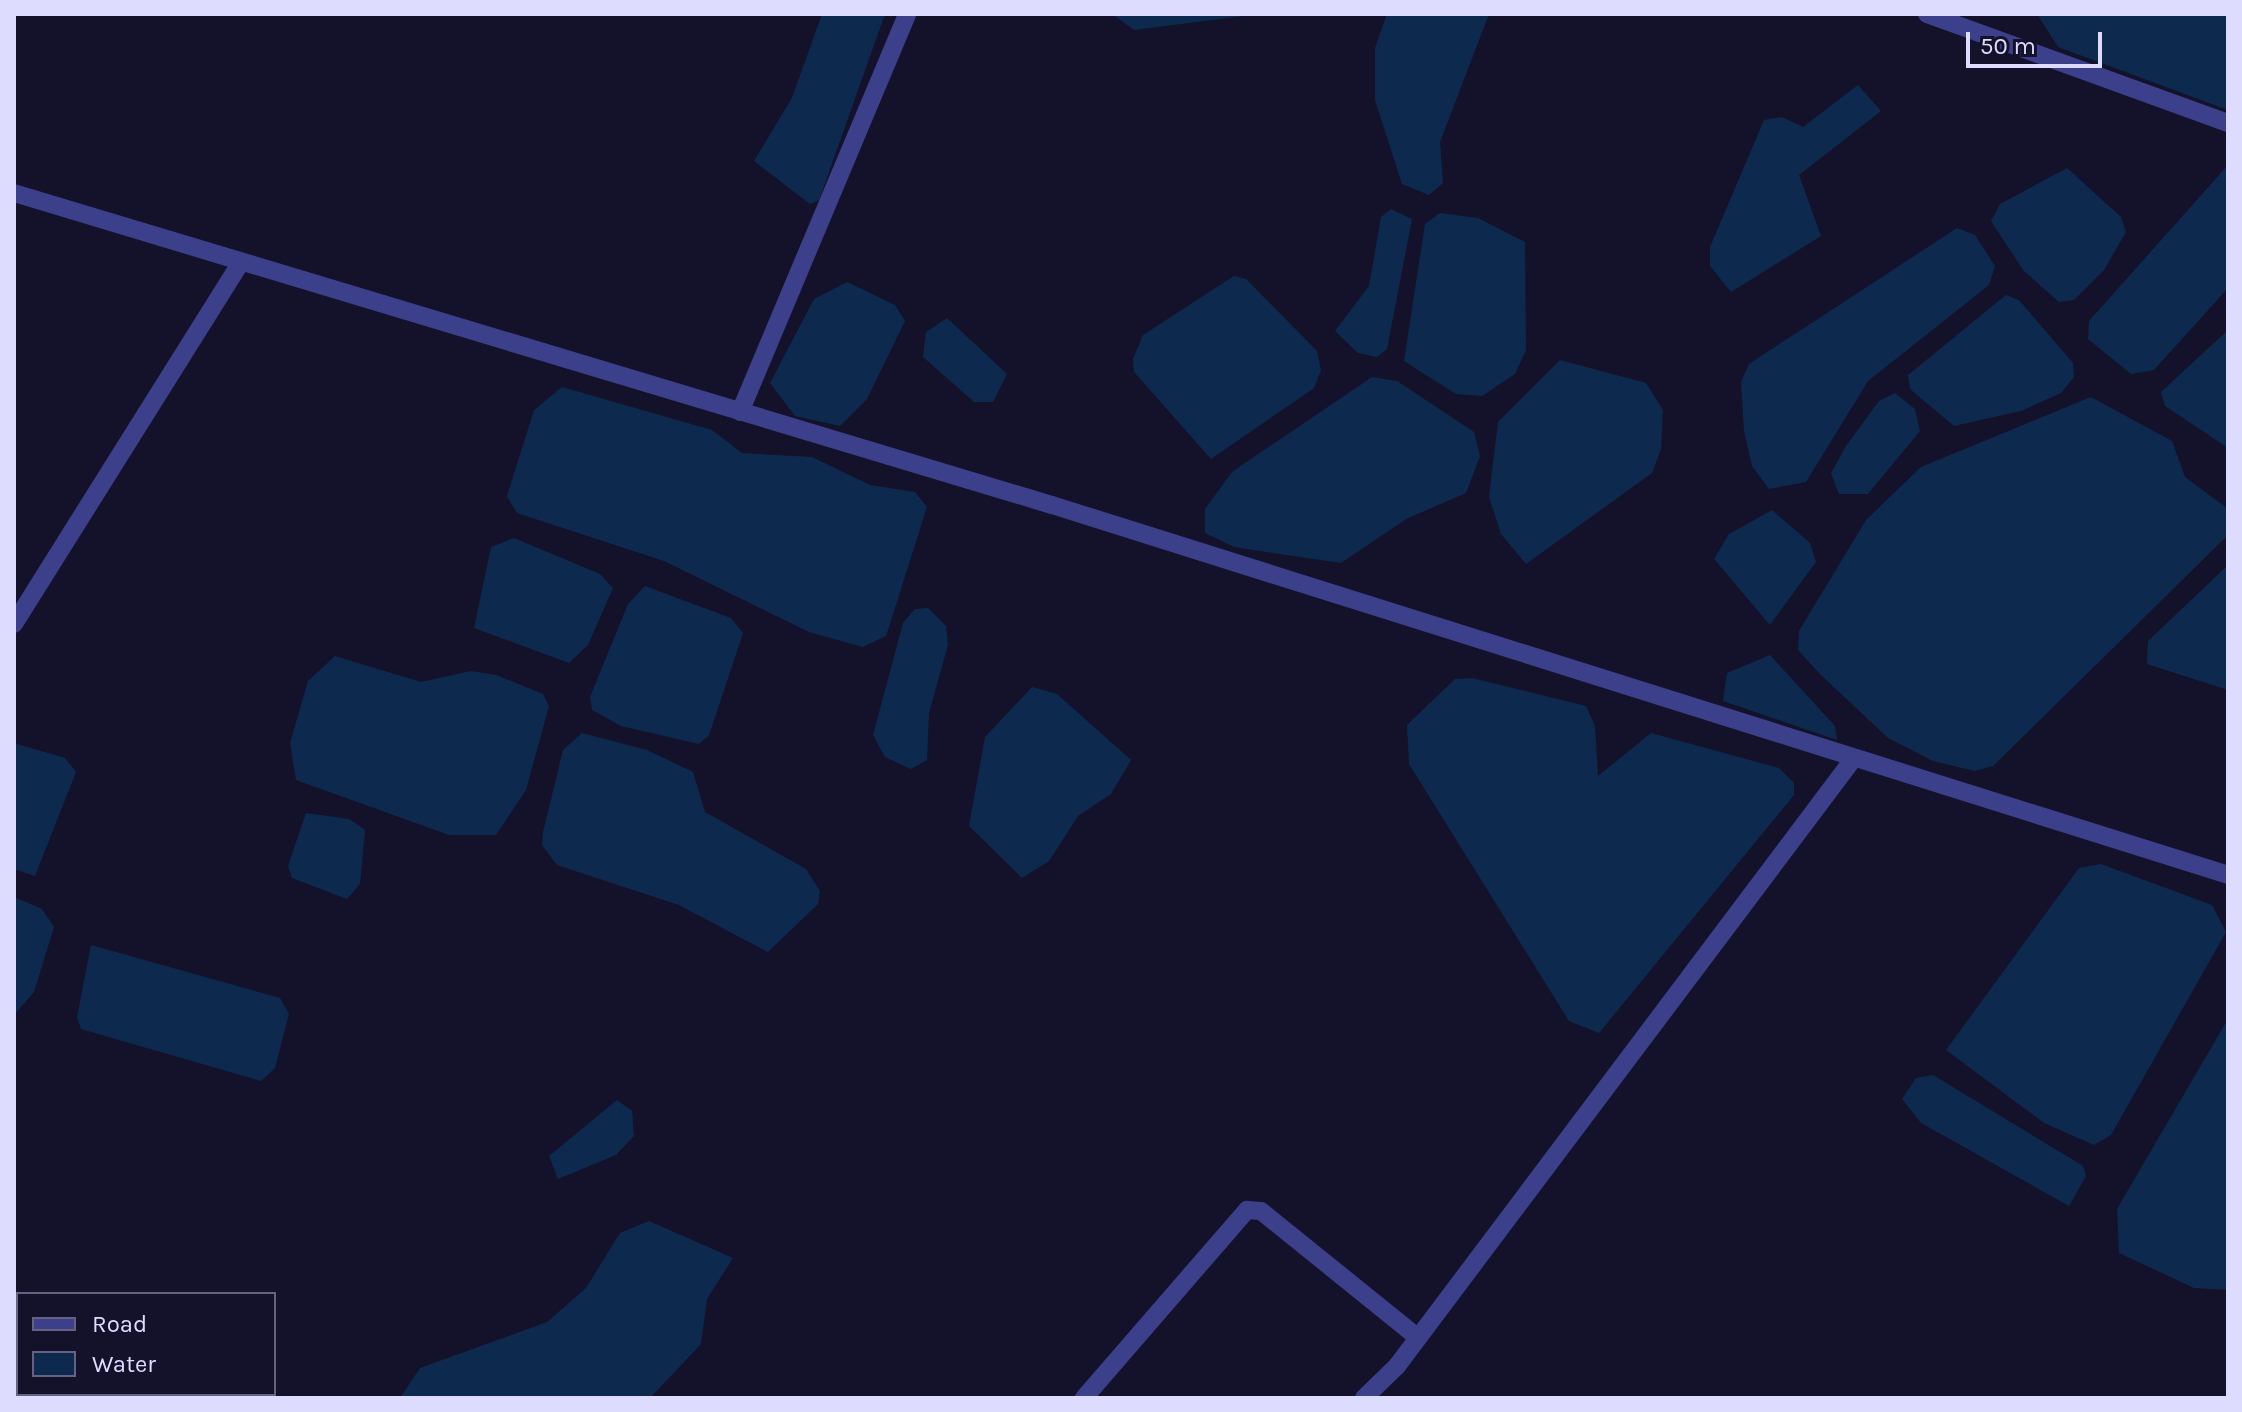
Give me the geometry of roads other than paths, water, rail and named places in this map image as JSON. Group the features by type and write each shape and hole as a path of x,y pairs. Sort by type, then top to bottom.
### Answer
{"street":[{"path":"740,412 907,14"},
{"path":"1927,14 2228,123"},
{"path":"14,193 740,412 2228,875"},
{"path":"14,624 241,262"},
{"path":"1364,1398 1417,1337 1854,758"},
{"path":"1084,1398 1247,1210 1261,1211 1417,1337"}],"water":[{"path":"822,14 885,14 819,200 810,204 754,161 792,98"},
{"path":"1116,14 1259,14 1134,30 1115,16"},
{"path":"1387,14 1489,14 1440,142 1443,183 1429,195 1402,184 1375,100 1375,48"},
{"path":"2037,14 2228,14 2228,110 2058,47"},
{"path":"1858,85 1881,111 1799,175 1821,236 1731,292 1710,266 1710,247 1764,120 1782,117 1803,127"},
{"path":"2228,165 2228,288 2154,370 2131,374 2088,339 2089,321"},
{"path":"2067,168 2121,217 2126,232 2104,270 2074,300 2059,302 2023,270 1991,221 2000,204"},
{"path":"1391,209 1412,219 1387,349 1377,357 1358,353 1335,331 1369,286 1381,217"},
{"path":"1440,213 1478,218 1525,242 1526,350 1515,374 1482,396 1456,394 1404,361 1425,224"},
{"path":"1957,228 1975,235 1995,266 1989,285 1868,381 1806,482 1769,489 1752,466 1744,431 1741,382 1749,364"},
{"path":"1234,276 1246,279 1317,351 1321,370 1314,388 1211,459 1134,372 1133,359 1143,335"},
{"path":"847,282 895,305 905,321 867,399 840,426 795,416 770,383 814,299"},
{"path":"2006,295 2019,300 2073,363 2074,377 2061,393 2021,411 1954,426 1910,389 1908,375"},
{"path":"947,318 1007,374 993,402 974,402 923,357 926,332"},
{"path":"2228,330 2228,448 2165,406 2161,392"},
{"path":"1560,360 1646,383 1663,410 1661,449 1652,473 1526,564 1501,534 1489,497 1498,422"},
{"path":"1372,377 1397,381 1474,432 1480,456 1466,493 1406,519 1341,563 1234,547 1205,533 1205,509 1232,472"},
{"path":"562,387 712,430 742,453 812,457 870,485 915,492 927,507 886,636 863,647 809,632 664,561 517,513 507,496 534,410"},
{"path":"1895,393 1915,409 1920,431 1868,494 1839,494 1831,473 1846,446 1879,401"},
{"path":"2091,397 2172,441 2185,477 2228,509 2228,535 1993,766 1975,771 1933,761 1888,738 1798,650 1799,631 1866,520 1921,467"},
{"path":"1772,510 1810,543 1816,562 1770,625 1714,559 1729,534"},
{"path":"514,538 600,574 613,588 588,645 569,663 474,628 491,547"},
{"path":"2228,565 2228,690 2147,664 2148,641"},
{"path":"645,586 731,618 743,633 709,735 699,744 621,726 592,710 590,697 628,604"},
{"path":"928,608 946,626 948,645 929,713 927,760 911,769 885,757 873,735 903,623 915,609"},
{"path":"1770,655 1835,726 1837,740 1723,701 1727,673"},
{"path":"335,656 421,682 471,671 496,675 543,694 549,706 526,790 496,835 449,835 296,780 290,743 308,681"},
{"path":"1472,678 1586,706 1595,726 1598,776 1651,733 1779,768 1794,783 1794,795 1599,1033 1569,1021 1409,764 1407,725 1455,679"},
{"path":"1032,687 1057,694 1131,760 1111,794 1078,816 1049,861 1022,878 969,826 985,737"},
{"path":"582,733 647,750 693,772 705,812 806,869 820,891 818,904 768,952 679,905 557,865 542,845 543,832 563,750"},
{"path":"14,743 65,758 76,772 35,876 14,869"},
{"path":"306,813 349,819 365,830 360,884 347,899 292,878 288,866"},
{"path":"2101,864 2212,905 2226,932 2111,1135 2094,1145 2044,1123 1946,1050 2079,868"},
{"path":"14,897 42,909 54,927 34,992 14,1015"},
{"path":"91,945 280,998 289,1014 275,1068 261,1081 81,1029 77,1017"},
{"path":"2228,1019 2228,1290 2194,1288 2119,1253 2117,1209"},
{"path":"1933,1075 2083,1166 2086,1176 2069,1206 1921,1123 1902,1099 1916,1078"},
{"path":"617,1100 632,1111 634,1136 616,1155 558,1179 549,1156"},
{"path":"649,1221 733,1258 707,1299 701,1344 650,1398 400,1398 420,1368 547,1322 586,1288 620,1233"}]}
